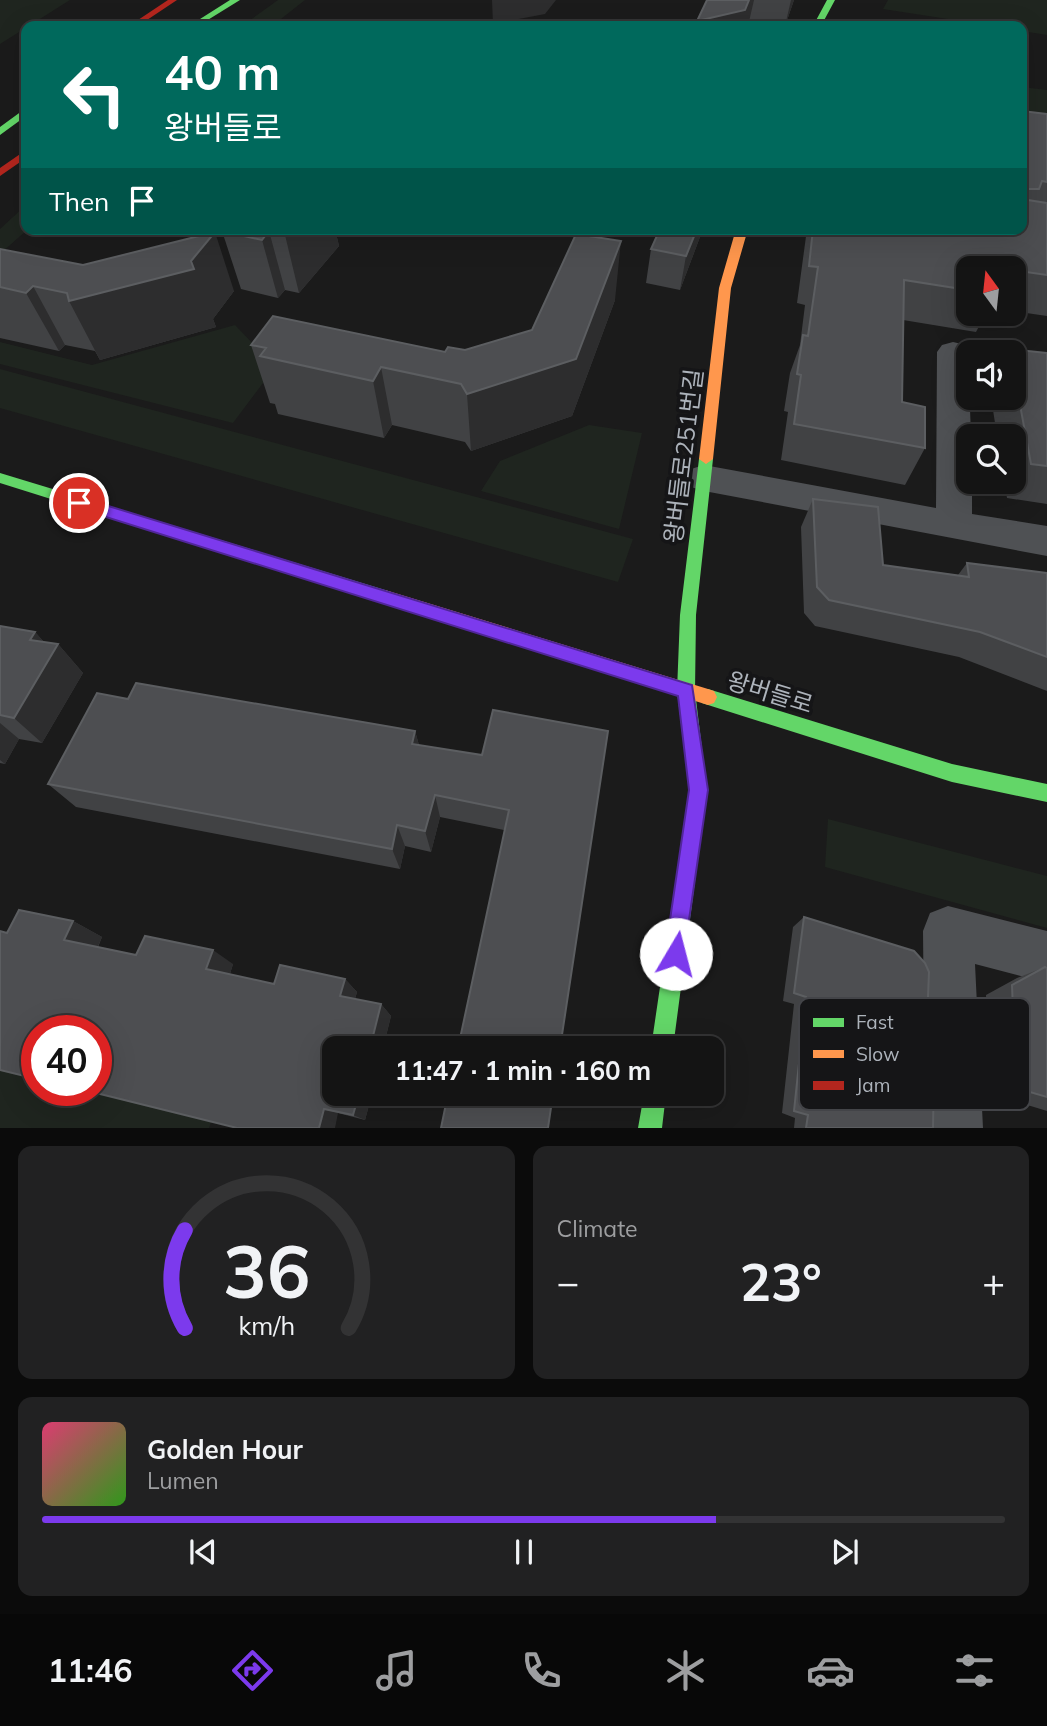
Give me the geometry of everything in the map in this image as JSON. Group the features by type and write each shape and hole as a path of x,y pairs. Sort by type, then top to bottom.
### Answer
{"main road":[{"path":"140,21 171,0"},
{"path":"198,21 224,0"},
{"path":"200,21 236,0"},
{"path":"820,21 831,0"},
{"path":"0,132 21,115"},
{"path":"0,173 21,157"},
{"name":"왕버들로251번길","path":"664,1036 698,790 686,691 688,615 725,288 740,235"},
{"name":"왕버들로","path":"0,478 952,773 1047,793"},
{"path":"650,1128 653,1106"}],"street":[{"path":"954,526 953,352 956,353"},
{"path":"704,478 1047,541"},
{"path":"950,998 948,931 1047,957"},
{"path":"953,1110 954,1128"}],"shaded area":[{"path":"0,0 70,0 37,21 21,21 21,31 0,44"},
{"path":"278,0 305,0 278,21 249,21"},
{"path":"888,0 1047,0 1047,35 1027,32 1027,21 961,21 883,9"},
{"path":"1027,88 1047,90 1047,118 1027,116"},
{"path":"21,210 21,235 0,254 0,229"},
{"path":"235,325 275,367 233,423 0,364 0,342 92,365"},
{"path":"0,369 633,539 618,582 0,408"},
{"path":"589,425 642,433 619,529 481,491 500,461"},
{"path":"828,819 1047,876 1047,928 825,867"},
{"path":"0,1068 21,1073 21,1106 112,1106 112,1095 212,1119 209,1128 0,1128"}],"building":[{"path":"707,0 749,0 745,10 697,21"},
{"path":"1027,112 1047,114 1047,182 1042,181 1039,189 1027,189"},
{"path":"1027,199 1047,203 1047,275 1026,272 1026,256 956,256 956,288 904,280 902,402 925,407 925,448 794,424 801,375 797,374 803,335 808,336 818,267 809,266 812,235 1027,235"},
{"path":"203,235 213,235 191,261 194,269 69,301 67,293 33,286 26,293 0,287 0,249 83,265"},
{"path":"240,235 266,235 262,240"},
{"path":"576,235 621,241 576,359 467,394 461,384 381,367 373,381 260,356 266,348 251,345 273,316 445,352 448,347 465,350 532,330"},
{"path":"657,235 695,235 686,256 651,249"},
{"path":"1026,351 1047,353 1047,466 1031,464 1026,424 1024,424 1021,410 1026,410"},
{"path":"813,499 878,507 883,565 969,577 967,563 1047,573 1047,657 980,632 829,600 817,587"},
{"path":"0,626 35,632 30,640 58,644 14,718 0,715"},
{"path":"136,683 415,731 412,744 482,755 493,710 608,731 562,1036 461,1036 509,810 435,795 425,831 397,825 392,849 48,784 97,693 128,699"},
{"path":"19,910 73,921 64,940 136,955 145,936 213,950 206,969 274,984 280,965 345,979 340,996 381,1004 373,1036 322,1036 322,1106 356,1106 353,1115 324,1109 319,1128 237,1128 112,1097 112,1015 21,1015 21,1075 0,1070 0,931 7,933"},
{"path":"804,917 914,951 929,972 928,998 806,998 794,993"},
{"path":"1047,968 1047,1097 1030,1092 1030,998 1013,998 1012,985"},
{"path":"799,1064 799,1110 933,1110 933,1128 806,1128 808,1115 794,1111"},
{"path":"446,1106 551,1106 548,1128 441,1128"}],"traffic: fast":[{"path":"201,21 236,0"},
{"path":"820,21 831,0"},
{"path":"0,132 21,115"},
{"path":"664,1036 698,790 686,691 688,615 706,459"},
{"path":"0,478 385,597"},
{"path":"708,697 952,773 1047,793"},
{"path":"650,1128 653,1106"}],"traffic: slow":[{"path":"706,459 725,288 740,235"},
{"path":"385,597 708,697"}],"traffic: jam":[{"path":"141,21 173,0"},
{"path":"0,173 21,157"}],"route":[{"path":"79,503 686,691 698,790 676,954"}]}
